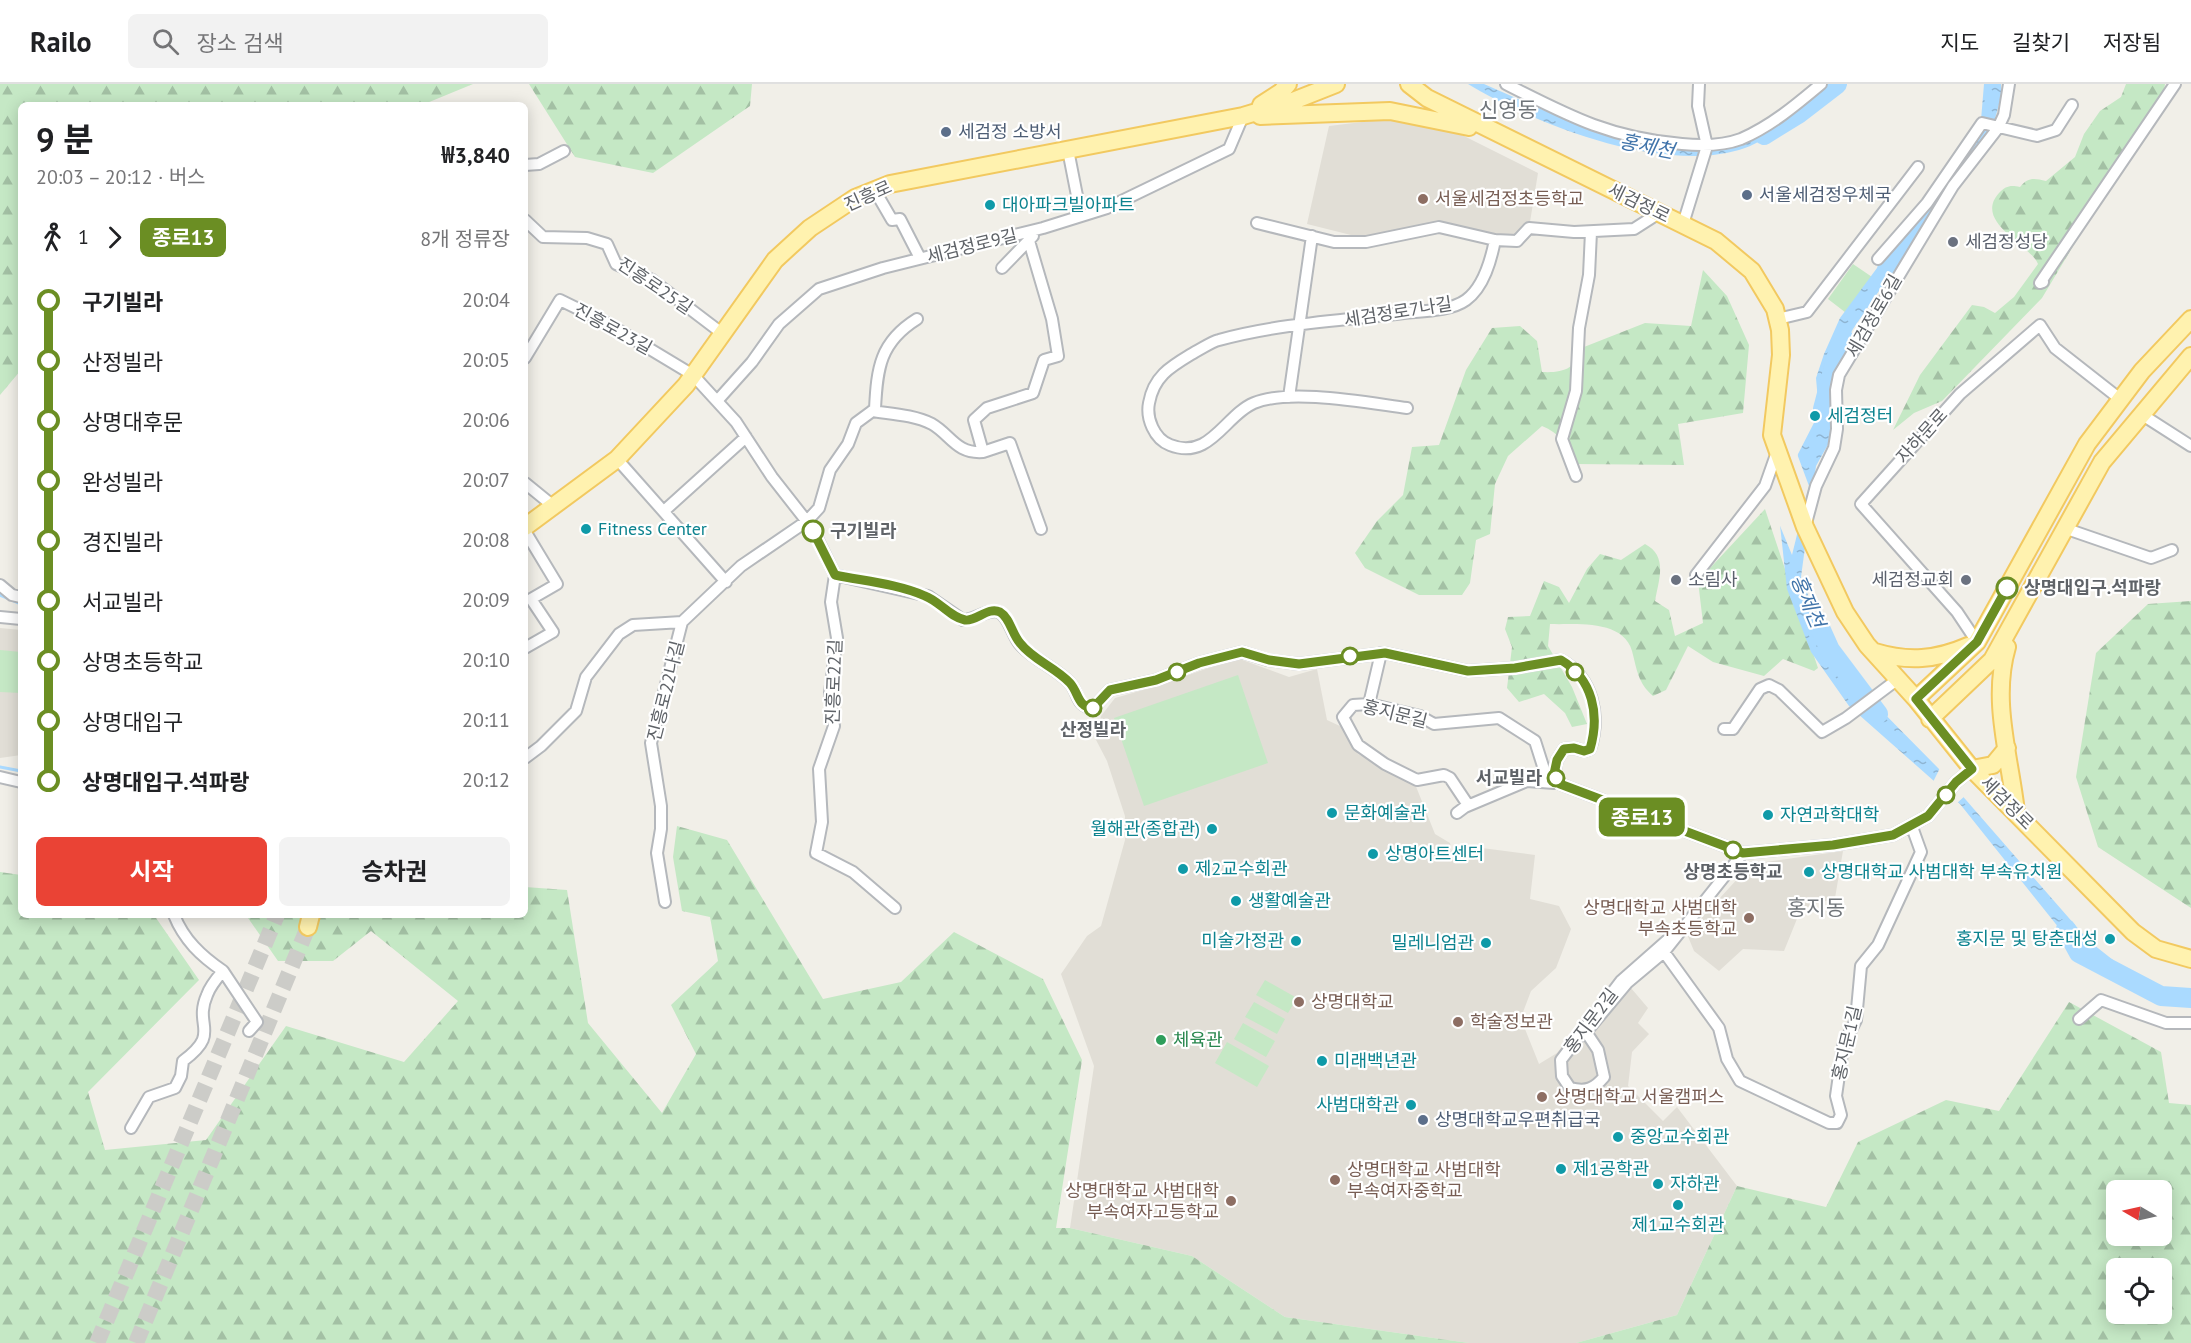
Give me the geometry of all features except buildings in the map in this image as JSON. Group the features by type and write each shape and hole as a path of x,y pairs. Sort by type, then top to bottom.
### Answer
{"main road":[{"path":"1243,116 1281,92 1288,84"},
{"name":"진흥로","path":"528,526 552,505 617,459 693,375 775,260 810,228 874,189 1243,116 1299,99 1336,84"},
{"name":"세검정로","path":"1409,84 1427,98 1716,241 1742,261 1760,282 1778,319 1781,355 1772,435 1803,522 1845,612 1874,652 1916,699 1972,769 2142,940 2163,952 2191,959"},
{"path":"1243,116 1390,111 1417,114 1502,135"},
{"path":"1916,699 1977,642 2064,482 2120,399 2191,319"},
{"path":"1930,719 1992,660 2102,462 2191,356"},
{"path":"2016,812 1999,691 2000,671 2018,613"},
{"path":"1874,652 1897,659 1921,660 1953,653 1977,642"},
{"path":"1972,769 1993,765 2007,748"}],"street":[{"path":"1506,84 1585,124 1645,141 1707,146 1739,140 1761,129 1821,84"},
{"path":"1683,224 1707,146 1698,106 1699,84"},
{"name":"세검정로6길","path":"1803,522 1816,486 1834,448 1839,375 1953,186 1998,129 2004,115 2008,84"},
{"path":"2043,282 2040,283 2175,84"},
{"path":"1878,259 1927,202 1982,123 1998,129 2037,136 2056,130 2072,105"},
{"name":"세검정로9길","path":"717,401 752,362 779,324 819,289 920,258 1038,229 1107,208 1229,149 1243,116"},
{"path":"1068,150 1081,216"},
{"path":"528,165 538,164 564,152"},
{"path":"1778,319 1807,312 1918,167"},
{"path":"874,189 892,220 900,219 920,258"},
{"path":"1257,223 1334,242 1366,242 1439,226 1495,240 1517,241 1529,228 1591,232 1634,229 1659,213"},
{"name":"진흥로25길","path":"528,223 543,237 587,238 607,244 616,264 652,280 723,334"},
{"path":"1002,268 1038,229"},
{"path":"1576,476 1562,440 1576,391 1579,328 1589,275 1591,232"},
{"path":"1289,397 1312,236"},
{"name":"세검정로7나길","path":"1407,408 1289,397 1254,402 1236,413 1209,441 1190,447 1169,445 1153,431 1148,410 1152,388 1165,370 1217,340 1298,326 1438,309 1466,301 1478,286 1491,262 1495,240"},
{"path":"983,452 974,420 987,408 1033,393 1044,360 1058,356 1052,319 1029,241"},
{"name":"진흥로23길","path":"528,353 560,300 605,322 693,375"},
{"path":"807,521 819,508 830,470 848,444 856,423 875,409 877,377 884,352 899,330 917,319"},
{"name":"자하문로","path":"1977,642 1957,612 1861,504 1960,394 2040,325 2055,348 2120,399"},
{"path":"693,375 746,437 807,521 835,575 910,590 928,596 963,620 971,620 995,611 1000,613 1018,642 1067,680 1074,688 1078,701 1086,707 1093,708 1110,690 1156,680 1199,663 1242,652 1269,660 1299,664 1381,653 1468,671 1515,668 1561,660 1568,664 1582,681 1593,699 1596,731 1590,749 1584,751 1574,748 1564,749 1557,760 1554,774 1560,784"},
{"path":"872,411 909,416 933,425 947,440 973,453 1010,443 1041,529"},
{"path":"2141,414 2191,446"},
{"path":"664,511 746,437"},
{"path":"617,459 726,582"},
{"name":"세검정로","path":"1696,575 1765,486 1780,459"},
{"path":"528,485 552,505"},
{"name":"진흥로22나길","path":"665,902 657,853 661,830 661,806 651,743 682,622 741,566 807,521"},
{"path":"2064,528 2151,558 2172,550"},
{"name":"진흥로","path":"528,534 556,584 531,599 553,632 528,646"},
{"name":"진흥로22길","path":"835,575 831,602 837,638 830,693 834,726 819,769 822,822 816,853 853,872 895,908"},
{"path":"0,585 12,595 18,596"},
{"path":"0,617 18,619"},
{"name":"진흥로22나길","path":"528,756 576,711 586,677 619,634 633,625 682,622"},
{"path":"1369,704 1381,653"},
{"path":"1724,729 1733,729 1760,689 1769,685 1779,690 1822,732 1846,718 1898,679"},
{"name":"홍지문길","path":"1468,805 1450,778 1444,775 1417,780 1385,764 1358,745 1343,717 1353,705 1369,704 1419,716 1434,724 1499,718 1535,741 1548,782"},
{"path":"1457,813 1468,805 1527,782 1548,782 1560,784 1743,853 1833,845 1893,835 1912,827 1928,816 1956,782 1972,769"},
{"path":"0,777 18,781"},
{"name":"홍지문1길","path":"1664,952 1719,1028 1726,1059 1740,1082 1829,1123 1837,1124 1841,1116 1836,1096 1839,1075 1844,1046 1856,1020 1861,966 1882,937 1922,852 1912,827"},
{"name":"홍지문2길","path":"1680,929 1621,981 1561,1060 1562,1076 1570,1088 1584,1091 1597,1086 1604,1077 1604,1066 1598,1050 1586,1032 1626,982 1664,952 1680,929 1743,853"},
{"path":"175,918 179,928 200,955 222,971 257,1022 249,1031"},
{"path":"131,1128 149,1097 175,1088 181,1076 183,1061 206,1039 206,995 222,971"},
{"path":"2079,1019 2101,1000 2166,1023 2191,1023"}],"shaded area":[{"name":"서울세검정초등학교","path":"1387,119 1454,131 1538,173 1529,228 1517,241 1439,227 1375,241 1307,224 1329,126"},
{"path":"0,628 18,630 18,755 0,758"},
{"name":"상명대학교","path":"1237,658 1289,677 1317,669 1327,720 1342,727 1358,754 1415,784 1435,834 1450,843 1453,860 1482,848 1535,855 1530,899 1559,906 1571,929 1556,968 1531,991 1523,1012 1523,1024 1539,1064 1557,1053 1619,974 1648,1008 1638,1023 1649,1034 1632,1052 1628,1086 1663,1121 1677,1107 1737,1186 1677,1315 1576,1343 1469,1343 1285,1317 1192,1256 1070,1228 1094,1066 1061,974 1087,936 1101,926 1125,840 1125,816 1107,761 1095,738 1101,716 1115,698"},
{"name":"상명대학교 사범대학 부속초등학교","path":"1843,851 1835,898 1801,909 1784,951 1743,949 1719,971 1694,951 1687,934 1751,864"}],"green space":[{"path":"0,84 473,84 429,102 18,102 18,374 0,395"},
{"path":"529,84 752,84 750,106 653,173 575,157"},
{"path":"2126,84 2165,84 2163,96 2042,298 1942,401 1914,413 1893,430 1920,375 1972,305 1984,307 1995,313 2014,297 2038,264 2033,256 1998,223 1993,213 1993,204 1999,193 2008,187 2020,187 2032,179 2046,181 2075,157 2084,134 2100,111 2121,97"},
{"path":"1853,264 1875,279 1850,316 1828,299"},
{"path":"1703,270 1727,296 1749,345 1743,413 1678,424 1684,465 1573,464 1562,440 1542,426 1508,456 1495,484 1490,534 1476,540 1470,583 1462,595 1419,595 1365,568 1355,553 1377,521 1403,495 1412,447 1439,445 1466,370 1492,328 1520,326 1537,341 1542,372 1556,372 1573,365 1584,347 1645,323 1691,326"},
{"path":"1765,509 1818,668 1814,671 1783,659 1764,676 1713,662 1688,646 1666,690 1653,696 1641,681 1632,651 1627,641 1619,633 1597,626 1550,624 1548,646 1572,687 1587,724 1572,727 1565,713 1544,694 1519,702 1507,688 1512,647 1505,629 1508,617 1530,616 1544,581 1559,587 1569,603 1587,569 1600,554 1621,560 1645,544 1657,555 1659,562 1660,576 1655,601 1669,610 1675,636 1703,623 1698,581"},
{"path":"2191,601 2191,908 2098,847 2076,777 2096,653 2148,604"},
{"path":"0,650 18,652 18,693 0,692"},
{"path":"1238,675 1268,763 1144,806 1114,718"},
{"path":"677,826 727,840 823,999 901,982 954,932 1043,979 1082,1060 1056,1228 1070,1228 1192,1256 1285,1317 1469,1343 0,1343 0,872 18,875 18,918 156,918 199,980 88,1092 105,1150 206,1140 286,1026 404,1062 458,1001 371,931 333,961 278,961 248,918 528,918 528,887 567,890 588,1023 662,1113 696,1054 671,1005 718,961 710,917 682,911 673,857"},
{"path":"1265,980 1297,998 1288,1013 1256,995"},
{"path":"1254,1002 1285,1019 1277,1034 1245,1017"},
{"path":"2069,1002 2161,1052 2169,1103 2191,1105 2191,1343 1576,1343 1677,1315 1737,1186 1826,1207 1858,1142 1946,1100 1999,1111"},
{"path":"1243,1023 1275,1041 1266,1057 1234,1039"},
{"path":"1227,1042 1269,1066 1257,1087 1215,1063"}],"water":[{"name":"홍제천","path":"1468,84 1484,84 1584,128 1645,146 1731,140 1764,125 1818,84 1832,84 1780,128 1757,143 1713,155 1678,156 1641,151 1565,130 1496,100"},
{"name":"홍제천","path":"1984,84 2001,84 2001,97 1993,126 1970,161 1916,227 1901,240 1894,269 1853,329 1830,374 1830,441 1816,466 1801,577 1830,651 1863,692 1939,769 2089,941 2132,975 2164,991 2191,992 2191,999 2161,996 2079,953 1960,804 1849,706 1811,652 1787,589 1780,525 1798,454 1819,413 1816,378 1824,354 1840,318 1877,268 1886,240 1923,200 1981,120"}],"pier":[{"path":"1796,451 1809,486 1792,555 1778,521"},
{"path":"1941,766 1966,795 1956,804 1932,784"}],"waterway":[{"name":"홍제천","path":"1764,135 1798,114 1837,84"},
{"name":"홍제천","path":"1883,280 1953,178"},
{"name":"홍제천","path":"1823,409 1839,348 1845,340"},
{"path":"0,595 18,603"},
{"name":"홍제천","path":"1821,630 1830,650 1878,714"},
{"path":"0,767 18,770"},
{"name":"홍제천","path":"2066,929 2079,953 2161,996 2191,998"}],"tunnel":[{"path":"97,1343 276,918"},
{"path":"136,1343 308,927"}],"bus line":[{"name":"종로13","path":"813,531 835,575 910,590 928,596 963,620 971,620 995,611 1000,613 1018,642 1067,680 1074,688 1078,701 1086,707 1093,708 1110,690 1156,680 1199,663 1242,652 1269,660 1299,664 1385,653 1447,669 1468,671 1515,668 1561,660 1568,664 1582,681 1593,699 1596,731 1590,749 1584,751 1574,748 1564,749 1557,760 1554,774 1560,784 1647,819 1743,853 1833,845 1893,835 1912,827 1928,816 1956,782 1972,769 1916,699 1977,642 2007,588"}],"place":[{"name":"세검정 소방서","path":"946,132"},
{"name":"서울세검정우체국","path":"1747,195"},
{"name":"서울세검정초등학교","path":"1423,199"},
{"name":"대아파크빌아파트","path":"990,205"},
{"name":"세검정성당","path":"1953,242"},
{"name":"세검정터","path":"1815,416"},
{"name":"Fitness Center","path":"586,529"},
{"name":"구기빌라","path":"813,531"},
{"name":"소림사","path":"1676,580"},
{"name":"세검정교회","path":"1966,580"},
{"name":"상명대입구.석파랑","path":"2007,588"},
{"name":"산정빌라","path":"1093,708"},
{"name":"서교빌라","path":"1556,778"},
{"name":"문화예술관","path":"1332,813"},
{"name":"자연과학대학","path":"1768,815"},
{"name":"월해관(종합관)","path":"1212,829"},
{"name":"상명초등학교","path":"1733,850"},
{"name":"상명아트센터","path":"1373,854"},
{"name":"제2교수회관","path":"1183,869"},
{"name":"상명대학교 사범대학 부속유치원","path":"1809,872"},
{"name":"생활예술관","path":"1236,901"},
{"name":"상명대학교 사범대학 부속초등학교","path":"1749,918"},
{"name":"홍지문 및 탕춘대성","path":"2110,939"},
{"name":"미술가정관","path":"1296,941"},
{"name":"밀레니엄관","path":"1486,943"},
{"name":"상명대학교","path":"1299,1002"},
{"name":"학술정보관","path":"1458,1022"},
{"name":"체육관","path":"1161,1040"},
{"name":"미래백년관","path":"1322,1061"},
{"name":"상명대학교 서울캠퍼스","path":"1542,1097"},
{"name":"사범대학관","path":"1411,1105"},
{"name":"상명대학교우편취급국","path":"1423,1120"},
{"name":"중앙교수회관","path":"1618,1137"},
{"name":"제1공학관","path":"1561,1169"},
{"name":"상명대학교 사범대학 부속여자중학교","path":"1335,1180"},
{"name":"자하관","path":"1658,1184"},
{"name":"상명대학교 사범대학 부속여자고등학교","path":"1231,1201"},
{"name":"제1교수회관","path":"1678,1205"}],"district":[{"name":"신영동","path":"1508,110"},
{"name":"홍지동","path":"1816,908"}]}
